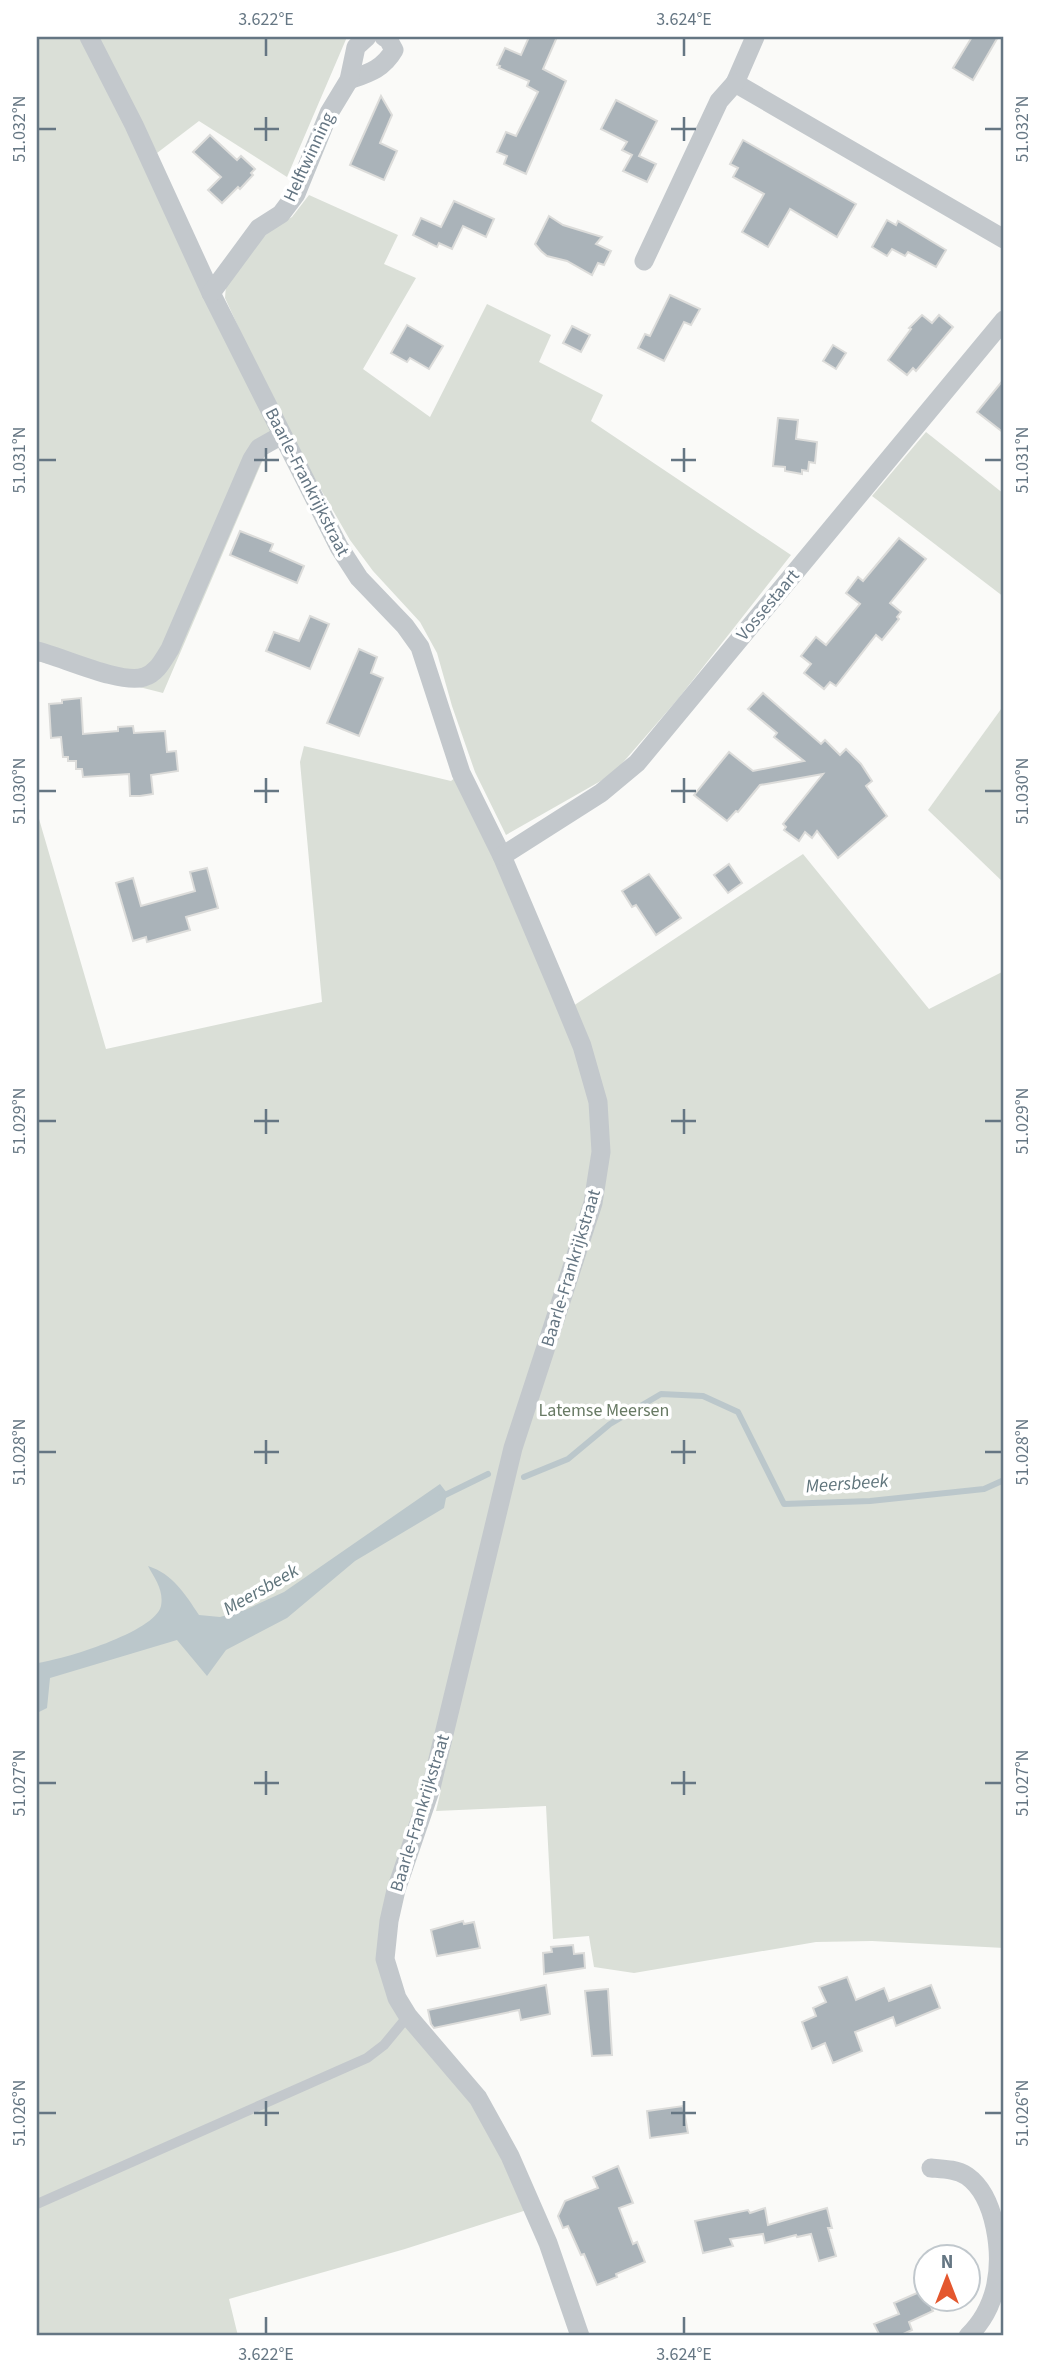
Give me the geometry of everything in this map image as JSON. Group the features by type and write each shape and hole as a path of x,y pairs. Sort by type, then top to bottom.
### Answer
{"street":[{"name":"Baarle-Frankrijkstraat","path":"89,37 134,125 211,293 339,547 359,578 405,626 419,647 461,773 502,856 582,1046 598,1102 601,1152 587,1228 513,1448 430,1788 396,1890 385,1959 397,1998 408,2016 459,2075 492,2121 516,2168 548,2243 580,2336"},
{"name":"Helftwinning","path":"211,293 259,228 281,214 296,194 329,113 349,80 356,47 366,37"},
{"path":"349,80 380,68 388,60 394,50 388,38 384,37"},
{"path":"644,261 719,101 735,83 755,37"},
{"path":"735,83 1004,239"},
{"name":"Vossestaart","path":"502,856 601,793 637,764 1004,320"},
{"path":"37,651 123,678 135,679 153,673 170,649 252,459 259,448 282,435"},
{"path":"931,2168 951,2169 967,2176 983,2192 992,2211 1000,2250 999,2272 985,2313 968,2336"}],"lane":[{"path":"37,2204 367,2058 384,2045 408,2016"}],"green space":[{"path":"37,37 83,37 277,437 264,457 163,693 37,661"},
{"path":"98,37 347,37 287,177 199,121 157,153"},
{"path":"309,195 398,235 384,264 416,278 363,369 430,417 487,304 551,335 539,362 603,395 591,421 791,555 678,699 613,774 506,835 475,772 437,653 420,622 373,571 350,540 282,422 225,298 226,285 259,241 273,228 292,217"},
{"path":"926,432 1004,494 1004,597 872,496"},
{"path":"1004,705 1004,883 928,810"},
{"name":"Latemse Meersen","path":"304,746 451,781 461,773 567,1010 803,854 929,1009 1004,971 1004,1948 872,1941 816,1942 634,1973 594,1967 589,1936 553,1939 546,1806 436,1811 441,1790 431,1788 396,1890 390,1979 459,2075 533,2208 405,2249 229,2299 238,2336 37,2336 37,812 106,1049 322,1002 300,762"}],"shaded area":[{"path":"440,1484 447,1493 444,1508 355,1561 287,1618 226,1650 207,1676 177,1640 50,1678 47,1708 39,1712 37,1709 37,1663 106,1643 126,1635 155,1616 161,1606 161,1595 148,1566 171,1579 199,1615 220,1617 245,1610 284,1592"}],"building":[{"path":"529,37 557,37 543,69 566,81 526,174 504,164 507,156 497,152 506,132 516,136 538,92 527,86 529,81 497,65 505,48 521,55"},
{"path":"972,37 998,37 973,80 953,68"},
{"path":"381,96 392,115 380,143 397,151 384,180 350,165"},
{"path":"616,100 657,121 639,156 656,164 647,182 623,171 632,155 622,150 627,142 601,129"},
{"path":"210,135 237,160 241,156 255,169 240,189 238,187 222,203 208,190 221,177 193,152"},
{"path":"743,140 856,204 837,237 790,209 768,247 742,232 764,194 733,177 738,168 730,164"},
{"path":"454,201 494,219 486,237 463,226 452,249 439,243 437,247 413,235 421,218 441,227"},
{"path":"549,216 563,225 602,237 596,244 611,251 604,265 598,263 592,275 541,251 535,244"},
{"path":"887,220 896,225 898,221 946,250 936,267 908,252 905,256 892,249 887,256 872,247"},
{"path":"670,295 700,309 691,325 684,322 664,361 638,348 645,334 650,336"},
{"path":"922,315 932,323 939,315 953,327 916,371 913,368 907,375 888,360 911,329 909,328"},
{"path":"407,325 443,346 429,369 410,358 407,362 391,353"},
{"path":"572,326 590,335 581,352 563,343"},
{"path":"833,345 846,353 836,369 823,361"},
{"path":"1004,379 1004,433 977,412"},
{"path":"778,418 798,420 796,439 817,442 815,463 809,462 808,471 802,470 802,474 785,471 785,467 773,466"},
{"path":"240,531 273,544 270,551 304,566 297,583 230,555"},
{"path":"899,538 926,559 890,603 901,612 897,617 899,619 882,640 876,635 836,686 830,682 824,689 804,673 811,664 801,656 816,637 826,645 860,604 846,593 858,577 863,581"},
{"path":"310,616 329,624 310,669 266,651 274,632 299,641"},
{"path":"359,649 377,657 371,673 383,678 359,736 327,723"},
{"path":"763,693 821,744 825,740 840,755 846,749 861,764 872,781 866,786 887,816 838,858 817,831 812,838 805,832 799,841 784,830 786,827 783,824 823,774 760,785 727,821 694,795 729,752 753,771 804,761 774,737 777,733 748,709"},
{"path":"81,698 83,734 118,731 118,727 133,726 134,733 165,731 167,752 176,751 178,771 151,775 153,794 140,796 130,796 129,774 83,777 82,769 76,769 76,761 68,761 68,757 63,757 61,737 51,738 49,704"},
{"path":"729,864 742,883 728,893 714,875"},
{"path":"207,868 218,908 186,917 190,930 147,942 146,937 133,941 116,883 133,878 141,906 195,891 190,872"},
{"path":"649,874 681,918 656,935 636,905 632,907 622,891"},
{"path":"463,1921 464,1924 474,1922 480,1948 437,1956 431,1930"},
{"path":"573,1945 574,1954 584,1953 585,1968 544,1974 543,1953 552,1952 551,1947"},
{"path":"847,1977 856,2000 884,1988 889,2001 931,1985 940,2008 896,2026 893,2017 855,2032 862,2051 833,2063 825,2043 812,2049 802,2022 816,2016 813,2008 826,2002 819,1987"},
{"path":"546,1985 550,2014 521,2020 519,2010 434,2028 431,2024 428,2010"},
{"path":"608,1989 612,2055 592,2056 585,1991"},
{"path":"683,2106 688,2133 650,2138 647,2111"},
{"path":"618,2166 633,2203 619,2208 633,2244 637,2242 645,2262 597,2285 584,2254 581,2255 568,2226 563,2228 558,2216 565,2201 598,2188 593,2177"},
{"path":"765,2208 768,2225 827,2208 832,2228 828,2228 836,2256 819,2261 811,2234 765,2243 763,2234 730,2239 733,2246 703,2253 695,2221 748,2210 750,2213"},
{"path":"912,2295 912,2314 926,2314 909,2322 912,2330 899,2336 880,2336 874,2324 899,2314 894,2303"}],"waterway":[{"name":"Meersbeek","path":"524,1477 568,1459 610,1424 661,1394 703,1396 738,1412 784,1504 870,1501 984,1489 1004,1480"},
{"name":"Meersbeek","path":"441,1497 488,1474"}]}
